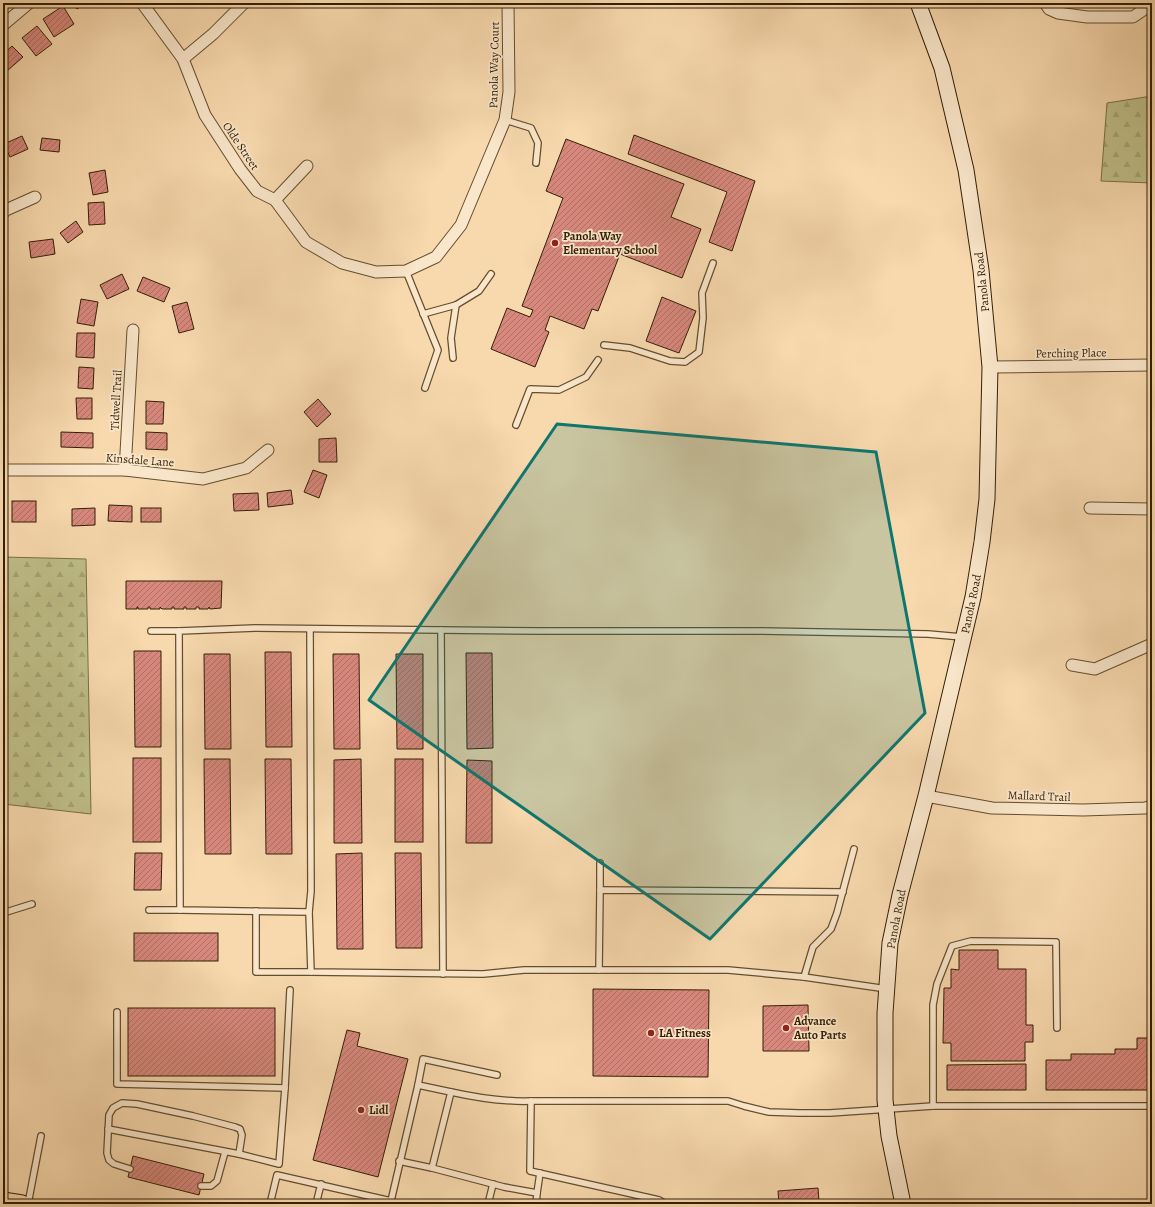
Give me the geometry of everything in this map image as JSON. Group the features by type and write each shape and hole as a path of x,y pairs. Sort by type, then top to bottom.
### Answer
{"main road":[{"name":"Panola Road","path":"903,1204 889,1136 885,1100 885,1013 890,943 898,902 926,796 973,597 987,499 990,367 981,270 966,170 942,68 918,3"},
{"path":"3,1201 22,1204"}],"street":[{"path":"3,25 30,3"},
{"name":"Olde Street","path":"142,3 183,59 205,115 240,170 257,191 275,200 306,242 342,263 376,272 406,271"},
{"path":"183,59 213,34 244,3"},
{"name":"Panola Way Court","path":"406,271 436,257 461,225 505,120 509,92 508,3"},
{"path":"1045,3 1049,9 1058,13 1086,17 1133,17 1152,4"},
{"path":"275,200 307,166"},
{"path":"3,213 6,210 35,197"},
{"name":"Tidwell Trail","path":"125,470 134,330"},
{"name":"Perching Place","path":"990,367 1152,365"},
{"name":"Kinsdale Lane","path":"3,470 125,470 203,479 246,468 268,450"},
{"path":"1090,508 1152,509"},
{"path":"1072,665 1095,669 1152,644"},
{"name":"Mallard Trail","path":"926,796 992,808 1083,810 1146,808 1152,806"}],"lane":[{"path":"505,120 531,128 538,143 536,163"},
{"path":"604,345 630,348 670,361 685,362 699,352 703,318 702,293 713,263"},
{"path":"406,271 438,350 425,388"},
{"path":"423,314 456,305 479,291 491,274"},
{"path":"453,358 450,338 456,305"},
{"path":"516,425 530,389 559,390 586,377 598,360"},
{"path":"151,631 255,628 768,631 928,634 964,637"},
{"path":"310,629 311,891 309,912 311,972"},
{"path":"441,630 443,974"},
{"path":"180,631 180,910"},
{"path":"804,977 813,947 830,928 837,913 854,849"},
{"path":"599,970 600,863"},
{"path":"600,890 843,892"},
{"path":"3,913 32,904"},
{"path":"149,910 309,912"},
{"path":"256,911 256,972 483,974 524,970 728,970 804,977 887,989"},
{"path":"933,1106 932,1005 937,984 952,946 971,941 1056,942 1057,1028"},
{"path":"108,1129 239,1154 279,1164 290,990"},
{"path":"117,1012 117,1084 285,1088"},
{"path":"270,1204 277,1175 321,1184 390,1202 423,1059 497,1075"},
{"path":"418,1085 476,1097 511,1102 728,1101 768,1112 798,1113 830,1113 933,1106 1152,1106"},
{"path":"432,1168 451,1092"},
{"path":"531,1101 530,1171 666,1204"},
{"path":"130,1169 114,1164 109,1160 107,1153 109,1115 113,1108 122,1103 137,1104 235,1126 240,1129 242,1135 239,1154"},
{"path":"28,1204 42,1136"},
{"path":"201,1186 211,1186 217,1181 226,1152"},
{"path":"400,1161 493,1184 537,1193"},
{"path":"536,1204 540,1173"},
{"path":"316,1204 321,1184"},
{"path":"488,1204 493,1184"}],"highlighted area":[{"path":"557,424 876,452 925,713 710,939 369,700"}],"green space":[{"path":"1152,96 1152,183 1101,181 1107,103"},
{"path":"3,557 86,559 91,814 3,804"}],"building":[{"path":"73,3 86,3 77,9"},
{"path":"63,6 74,24 54,37 43,19"},
{"path":"37,26 52,44 36,56 22,38"},
{"path":"12,46 23,57 7,71 3,66 3,54"},
{"path":"634,135 755,181 732,251 709,242 727,192 628,154"},
{"path":"22,136 28,149 10,157 4,144"},
{"path":"42,138 60,140 59,152 40,150"},
{"path":"566,139 684,184 671,217 701,229 682,278 620,254 598,311 592,309 584,329 550,316 545,330 549,332 535,367 491,349 507,308 530,317 533,310 522,306 563,198 546,191"},
{"path":"105,170 108,192 93,195 89,173"},
{"path":"104,202 105,224 89,225 88,203"},
{"path":"76,221 83,232 68,243 60,233"},
{"path":"53,239 55,254 31,258 29,242"},
{"path":"122,274 129,289 107,299 100,285"},
{"path":"143,277 170,288 164,302 137,291"},
{"path":"662,297 696,311 679,353 646,341"},
{"path":"81,299 98,302 94,326 77,323"},
{"path":"187,302 194,329 179,333 172,306"},
{"path":"77,333 95,333 94,358 76,357"},
{"path":"79,367 94,368 93,389 78,388"},
{"path":"76,398 92,398 92,419 77,419"},
{"path":"318,399 331,414 317,427 304,412"},
{"path":"146,401 164,402 163,424 146,424"},
{"path":"61,432 93,433 93,448 61,447"},
{"path":"146,432 167,433 167,450 146,449"},
{"path":"336,438 337,462 319,462 319,439"},
{"path":"313,470 327,475 319,498 304,492"},
{"path":"291,490 293,504 268,507 267,493"},
{"path":"258,493 259,510 234,511 233,494"},
{"path":"12,501 36,501 36,522 12,522"},
{"path":"109,505 132,506 132,522 108,521"},
{"path":"95,508 95,525 72,526 72,509"},
{"path":"141,508 161,508 161,522 141,522"},
{"path":"126,581 222,581 221,608 210,609 209,607 208,609 199,609 199,607 196,607 196,609 186,609 186,607 184,607 184,609 174,609 174,607 172,607 172,609 162,609 160,607 160,609 150,609 150,607 148,607 148,609 138,609 137,607 137,609 126,609"},
{"path":"134,651 161,651 161,747 135,747"},
{"path":"265,652 291,652 292,747 266,747"},
{"path":"466,653 492,653 493,748 467,749"},
{"path":"204,654 230,654 231,749 205,749"},
{"path":"333,654 359,654 360,749 334,749"},
{"path":"396,654 423,654 423,749 397,749"},
{"path":"133,758 161,758 161,842 133,842"},
{"path":"204,759 230,759 231,854 205,854"},
{"path":"265,759 291,759 292,854 266,854"},
{"path":"361,759 362,843 334,843 334,760"},
{"path":"395,759 423,759 423,842 395,842"},
{"path":"467,760 492,761 492,843 466,843"},
{"path":"135,853 162,853 161,890 134,890"},
{"path":"362,853 363,949 337,949 336,854"},
{"path":"395,853 421,853 422,948 396,948"},
{"path":"134,933 218,933 218,961 134,961"},
{"path":"959,950 998,950 998,969 1026,969 1026,1025 1033,1025 1033,1042 1025,1042 1025,1061 951,1061 951,1043 943,1043 944,988 951,988 951,969 959,970"},
{"name":"LA Fitness","path":"593,989 709,990 708,1077 593,1076"},
{"name":"Advance Auto Parts","path":"808,1005 809,1051 763,1051 763,1006"},
{"path":"128,1008 275,1008 275,1076 128,1076"},
{"name":"Lidl","path":"347,1030 360,1033 357,1046 408,1059 378,1177 313,1160"},
{"path":"1137,1038 1152,1038 1152,1090 1046,1090 1046,1060 1071,1060 1071,1054 1115,1054 1115,1049 1137,1049"},
{"path":"1026,1064 1026,1090 947,1090 947,1065"},
{"path":"133,1156 204,1174 199,1195 128,1177"},
{"path":"818,1188 819,1202 779,1204 778,1191"}],"place":[{"name":"Panola Way Elementary School","path":"555,243"},
{"name":"Advance Auto Parts","path":"786,1028"},
{"name":"LA Fitness","path":"651,1033"},
{"name":"Lidl","path":"361,1110"}]}
